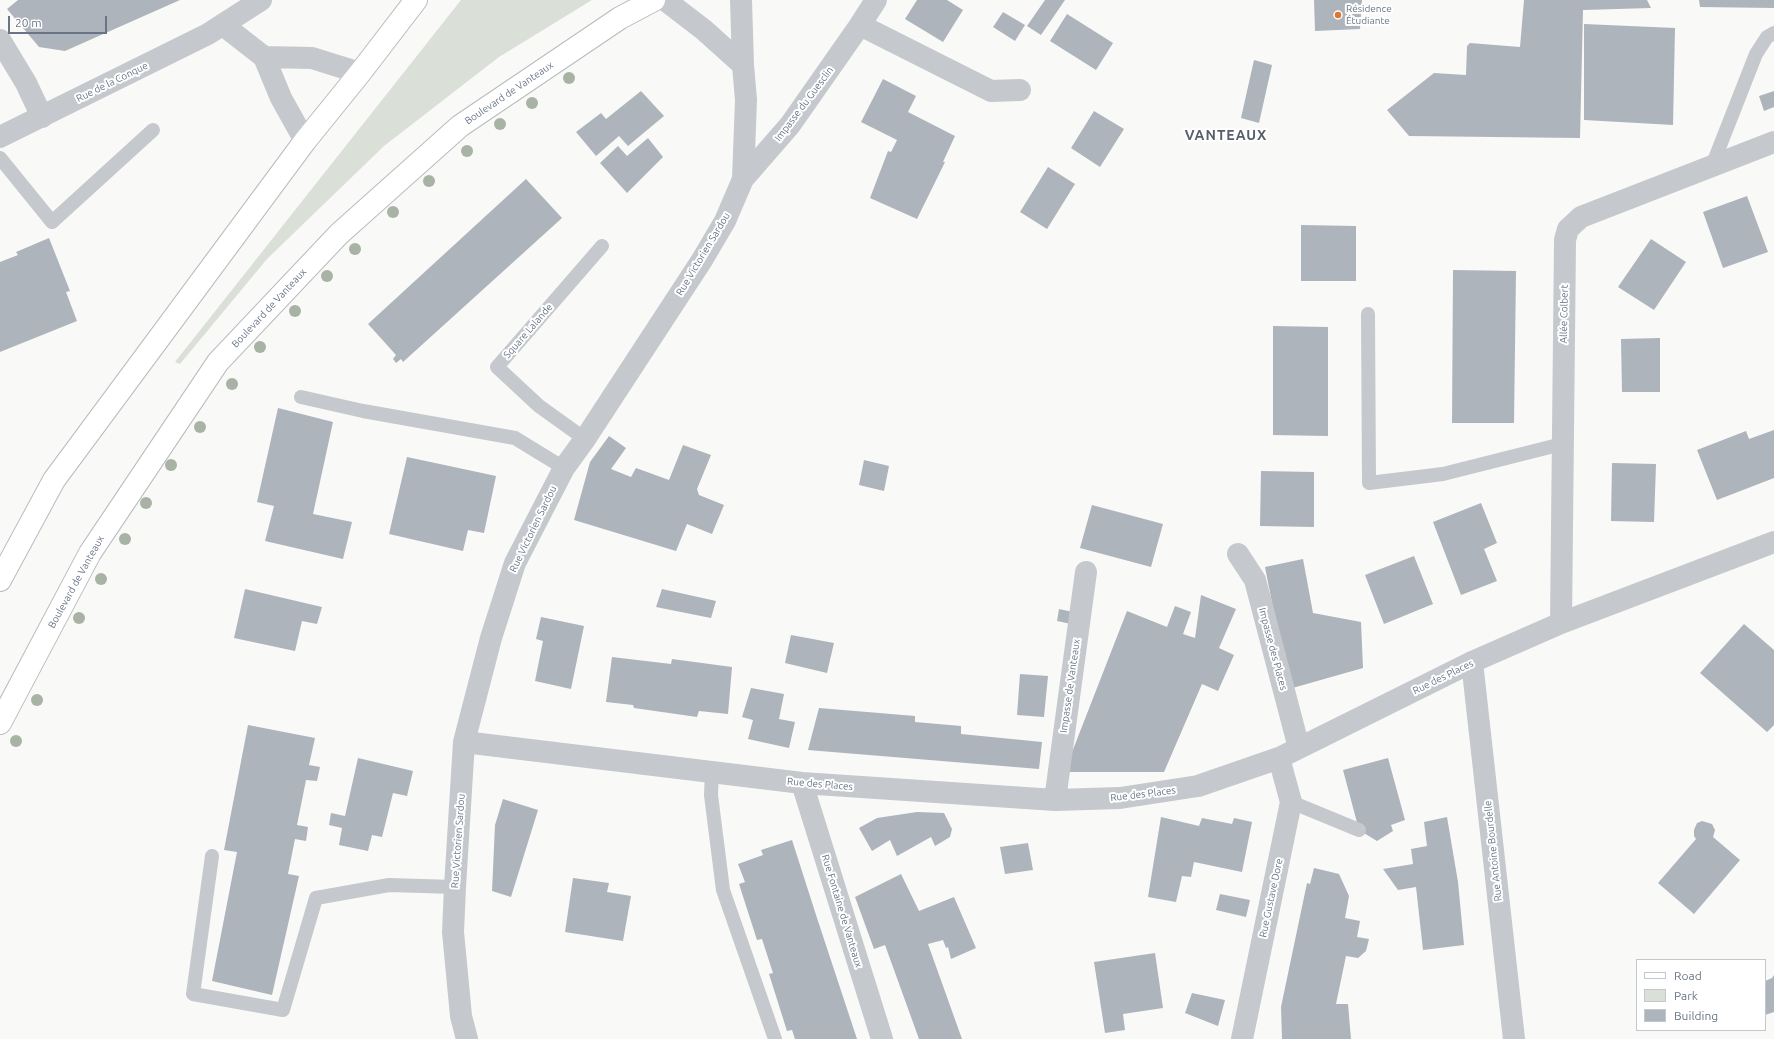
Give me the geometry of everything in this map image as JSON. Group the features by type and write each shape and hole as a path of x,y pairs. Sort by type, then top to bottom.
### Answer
{"main road":[{"path":"0,580 54,480 305,140 360,74 416,0"},
{"name":"Boulevard de Vanteaux","path":"0,723 90,553 218,362 339,234 460,126 620,18 654,0"}],"street":[{"name":"Rue de la Conque","path":"0,137 208,34 261,0"},
{"path":"665,0 704,30 743,65"},
{"name":"Rue Victorien Sardou","path":"467,1039 461,1016 453,932 455,887 464,742 491,638 515,563 564,468 585,439 702,260 725,221 743,179 746,100 743,65 741,0"},
{"name":"Impasse du Guesclin","path":"743,179 790,125 876,0"},
{"path":"223,25 264,56 281,98 305,140"},
{"path":"860,25 991,91 1020,90"},
{"path":"0,40 26,83 42,117"},
{"path":"264,56 312,58 360,74"},
{"name":"Allée Colbert","path":"1562,623 1562,444 1565,240 1568,229 1581,218 1774,142"},
{"name":"Rue des Places","path":"464,742 802,782 1055,800 1120,798 1198,786 1279,758 1472,662 1562,623 1774,542"},
{"name":"Impasse des Places","path":"1238,554 1255,580 1300,748"},
{"name":"Impasse de Vanteaux","path":"1055,800 1086,572"},
{"name":"Rue Antoine Bourdelle","path":"1472,662 1514,1039"},
{"name":"Rue Gustave Dore","path":"1242,1039 1291,802 1279,758"},
{"name":"Rue Fontaine de Vanteaux","path":"802,782 882,1039"}],"lane":[{"path":"1712,166 1756,54 1767,37 1774,33"},
{"path":"0,158 52,222 153,130"},
{"name":"Square Lalande","path":"585,439 539,406 497,367 602,246"},
{"path":"1368,314 1369,483 1442,474 1562,444"},
{"path":"301,397 363,411 515,438 564,468"},
{"path":"712,772 711,795 723,890 775,1039"},
{"path":"1291,802 1359,830"},
{"path":"212,856 193,994 283,1010 316,898 389,885 455,887"}],"green space":[{"path":"461,0 592,0 499,57 384,146 267,259 180,364 175,362"}],"building":[{"path":"18,0 180,0 65,51 39,47 7,9"},
{"path":"917,0 947,0 963,10 943,42 905,19"},
{"path":"1045,0 1065,0 1041,35 1027,26"},
{"name":"Résidence Étudiante","path":"1314,0 1362,0 1360,29 1315,31"},
{"path":"1524,0 1647,0 1651,8 1583,10 1580,138 1409,136 1387,110 1434,73 1466,75 1467,46 1470,43 1520,47"},
{"path":"1699,0 1774,0 1774,8 1700,7"},
{"path":"1003,12 1025,25 1015,41 993,27"},
{"path":"1067,14 1113,43 1096,70 1050,41"},
{"path":"1584,24 1675,28 1673,125 1584,120"},
{"path":"1254,60 1272,65 1259,123 1241,118"},
{"path":"883,79 916,96 908,112 955,136 943,162 945,162 917,219 870,198 888,151 891,152 897,140 861,122"},
{"path":"641,91 664,116 628,146 619,136 596,156 576,132 601,113 606,119"},
{"path":"1774,91 1774,107 1764,111 1759,96"},
{"path":"1094,111 1124,129 1100,167 1071,148"},
{"path":"648,138 663,157 627,193 600,163 618,146 627,156"},
{"path":"1048,167 1075,184 1047,229 1020,212"},
{"path":"526,179 562,218 403,362 401,359 396,363 393,359 396,355 368,324"},
{"path":"1747,196 1768,252 1723,268 1703,212"},
{"path":"1301,225 1356,226 1356,281 1301,281"},
{"path":"49,238 70,291 66,292 77,321 0,352 0,262 18,255 16,252"},
{"path":"1651,239 1686,262 1654,310 1618,287"},
{"path":"1453,270 1516,271 1514,423 1452,423"},
{"path":"1273,326 1328,327 1328,436 1273,435"},
{"path":"1660,338 1660,392 1622,392 1621,339"},
{"path":"278,408 333,422 313,514 352,522 343,559 265,541 274,506 257,502"},
{"path":"1774,430 1774,478 1717,500 1697,450 1746,431 1749,439"},
{"path":"609,436 626,448 611,469 631,477 636,468 669,480 683,445 711,455 697,489 699,495 724,505 712,534 687,524 676,551 574,520 590,462"},
{"path":"407,457 496,476 484,533 468,530 463,551 389,534"},
{"path":"864,460 889,466 884,491 859,485"},
{"path":"1612,463 1656,464 1654,522 1611,521"},
{"path":"1261,471 1314,472 1314,527 1260,526"},
{"path":"1481,503 1497,543 1484,549 1497,581 1461,595 1433,522"},
{"path":"1092,505 1163,524 1151,567 1080,548"},
{"path":"1414,556 1433,604 1384,624 1365,575"},
{"path":"1303,559 1313,613 1361,622 1363,668 1289,689 1265,567"},
{"path":"245,589 322,607 317,624 302,621 295,651 234,638"},
{"path":"662,589 716,601 711,618 656,607"},
{"path":"1201,595 1236,609 1219,648 1234,655 1218,691 1202,684 1164,772 1068,772 1067,765 1127,611 1167,627 1175,606 1191,612 1183,634 1195,638"},
{"path":"1059,609 1073,612 1071,624 1057,621"},
{"path":"541,617 584,626 571,689 535,681 543,641 536,639"},
{"path":"1744,624 1774,650 1774,725 1767,732 1700,673"},
{"path":"791,635 834,643 827,673 785,663"},
{"path":"612,657 671,664 672,659 732,667 728,714 699,711 697,717 634,708 633,705 606,702"},
{"path":"1020,674 1048,676 1044,717 1017,715"},
{"path":"751,688 784,694 779,719 795,722 789,748 748,739 753,720 742,717"},
{"path":"819,708 915,716 915,722 961,726 961,734 1042,742 1039,769 808,750"},
{"path":"248,725 315,738 309,765 320,767 317,781 306,780 297,825 308,827 306,841 295,839 288,874 299,876 272,995 212,981 237,852 224,850"},
{"path":"358,758 413,771 407,796 393,793 382,837 372,835 368,851 339,845 342,828 329,825 331,813 345,816"},
{"path":"1388,758 1405,820 1391,825 1393,831 1377,841 1359,830 1343,770"},
{"path":"503,799 538,810 511,897 492,891 495,825"},
{"path":"917,812 944,813 952,829 950,837 935,846 931,837 897,856 890,840 872,851 859,828 877,818"},
{"path":"1161,817 1199,826 1202,818 1232,824 1234,818 1252,822 1242,872 1194,862 1191,877 1182,876 1176,902 1148,897"},
{"path":"1447,817 1458,882 1464,945 1423,950 1416,887 1398,890 1383,869 1413,864 1411,849 1427,846 1424,822"},
{"path":"1702,821 1712,824 1715,830 1713,837 1740,860 1694,914 1658,883 1696,839 1694,836 1694,830 1697,823"},
{"path":"792,840 857,1039 795,1039 792,1030 787,1031 769,974 773,973 762,939 757,940 739,884 745,882 738,864 763,855 761,850"},
{"path":"1028,843 1033,870 1005,874 1000,847"},
{"path":"1314,868 1339,874 1349,896 1345,918 1360,921 1357,937 1369,939 1366,951 1358,958 1346,956 1336,1004 1348,1004 1351,1039 1282,1039 1281,1007 1307,883 1310,884"},
{"path":"901,874 919,911 954,897 976,948 951,959 948,947 946,948 943,940 928,944 962,1039 919,1039 885,945 874,949 855,897"},
{"path":"573,878 609,883 607,892 631,896 623,941 565,932"},
{"path":"1220,894 1250,900 1246,917 1216,910"},
{"path":"1155,953 1163,1008 1123,1014 1125,1030 1105,1033 1094,962"},
{"path":"1774,975 1774,1012 1766,1015 1766,981 1772,978"},
{"path":"1192,993 1225,1000 1218,1026 1185,1013"}],"place":[{"name":"Résidence Étudiante","path":"1338,15"}],"district":[{"name":"VANTEAUX","path":"1226,135"}]}
